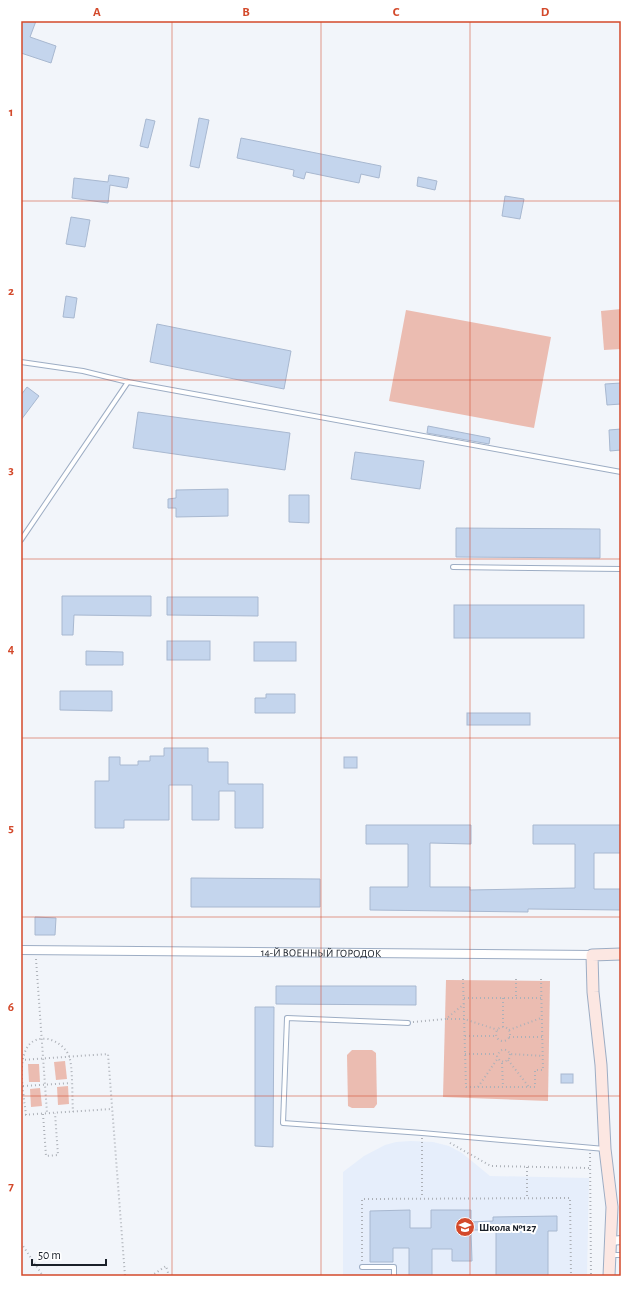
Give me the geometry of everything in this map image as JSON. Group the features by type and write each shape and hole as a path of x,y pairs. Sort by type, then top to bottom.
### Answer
{"street":[{"name":"14-Й ВОЕННЫЙ ГОРОДОК","path":"21,950 621,954"},
{"path":"592,955 593,992 601,1065 605,1149 616,1241 616,1255 608,1276"}],"lane":[{"path":"21,362 83,371 128,382 621,472"},
{"path":"21,540 128,382"},
{"path":"453,567 621,569"},
{"path":"408,1023 287,1018 283,1123 605,1149"},
{"path":"362,1267 394,1267 394,1276"}],"path":[{"path":"35,950 48,1113"},
{"path":"463,979 466,1087 535,1087 535,1070 543,1070 541,979"},
{"path":"516,979 516,998"},
{"path":"464,998 541,998"},
{"path":"503,998 503,1027"},
{"path":"446,1019 464,1004"},
{"path":"503,1027 509,1030 542,1018"},
{"path":"408,1023 446,1019 464,1019 498,1030 503,1027"},
{"path":"497,1036 498,1030"},
{"path":"509,1030 509,1037"},
{"path":"465,1036 497,1036 504,1040 509,1037 542,1037"},
{"path":"26,1115 21,1060 26,1049 36,1041 42,1039 55,1041 61,1045 69,1057 73,1112"},
{"path":"465,1054 497,1054 500,1050 504,1049 510,1054 543,1056"},
{"path":"21,1060 108,1054 111,1109 125,1276"},
{"path":"497,1054 498,1058 502,1062 503,1087"},
{"path":"508,1060 510,1054"},
{"path":"477,1087 498,1058"},
{"path":"508,1060 529,1087"},
{"path":"502,1062 508,1060"},
{"path":"24,1086 71,1083"},
{"path":"21,1115 111,1109"},
{"path":"43,1114 46,1156 58,1155 55,1113"},
{"path":"422,1198 422,1135 428,1138"},
{"path":"446,1141 458,1146 491,1166 590,1168"},
{"path":"590,1148 591,1276"},
{"path":"527,1167 527,1198"},
{"path":"362,1267 362,1199 570,1198 571,1276"},
{"path":"21,1243 43,1276"},
{"path":"151,1276 166,1266 169,1276"}],"shaded area":[{"path":"621,309 621,349 604,350 601,311"},
{"path":"406,310 551,337 534,428 389,401"},
{"path":"446,980 550,981 548,1101 443,1097"},
{"path":"352,1050 372,1050 376,1053 377,1104 374,1108 352,1108 348,1106 347,1055"},
{"path":"65,1061 67,1079 56,1080 54,1062"},
{"path":"28,1064 39,1064 40,1082 29,1082"},
{"path":"68,1086 69,1104 58,1105 57,1087"},
{"path":"40,1088 42,1106 31,1107 30,1089"},
{"name":"Школа №127","path":"396,1142 433,1142 449,1146 462,1153 490,1176 589,1178 587,1276 343,1276 343,1172 364,1156 385,1145"}],"building":[{"path":"21,21 36,21 30,37 56,46 51,63 21,53"},
{"path":"199,118 209,120 199,168 190,166"},
{"path":"146,119 155,121 148,148 140,146"},
{"path":"241,138 381,166 379,178 361,174 359,183 306,172 304,179 293,176 294,170 237,158"},
{"path":"109,175 129,178 127,188 110,185 108,203 72,198 74,178 108,182"},
{"path":"418,177 437,181 435,190 417,186"},
{"path":"505,196 524,199 520,219 502,216"},
{"path":"71,217 90,220 85,247 66,244"},
{"path":"66,296 77,298 74,318 63,317"},
{"path":"157,324 291,351 284,389 150,362"},
{"path":"621,383 621,404 607,405 605,384"},
{"path":"27,387 39,396 21,420 21,395"},
{"path":"138,412 290,433 285,470 133,448"},
{"path":"428,426 490,438 489,444 427,433"},
{"path":"621,429 621,450 610,451 609,430"},
{"path":"355,452 424,461 420,489 351,479"},
{"path":"228,489 228,516 176,517 176,508 168,508 168,499 176,498 176,490"},
{"path":"289,495 309,495 309,523 289,522"},
{"path":"456,528 600,529 600,558 456,557"},
{"path":"62,596 151,596 151,616 74,615 73,635 62,635"},
{"path":"167,597 258,597 258,616 167,615"},
{"path":"454,605 584,605 584,638 454,638"},
{"path":"167,641 210,641 210,660 167,660"},
{"path":"254,642 296,642 296,661 254,661"},
{"path":"86,651 123,652 123,665 86,665"},
{"path":"60,691 112,691 112,711 60,710"},
{"path":"266,694 295,694 295,713 255,713 255,698 266,698"},
{"path":"467,713 530,713 530,725 467,725"},
{"path":"164,748 208,748 208,762 228,762 228,784 263,784 263,828 235,828 235,791 219,791 219,820 192,820 192,785 169,785 169,820 124,820 124,828 95,828 95,781 109,781 109,757 120,757 120,765 138,765 138,761 150,761 150,756 164,756"},
{"path":"344,757 357,757 357,768 344,768"},
{"path":"366,825 471,825 471,844 430,843 430,887 470,887 470,890 575,888 575,844 533,844 533,825 621,825 621,853 594,853 594,889 621,889 621,910 528,909 528,912 370,910 370,887 408,887 408,844 366,844"},
{"path":"191,878 320,879 320,907 191,907"},
{"path":"35,917 56,918 55,935 35,935"},
{"path":"276,986 416,986 416,1005 276,1004"},
{"path":"255,1007 274,1007 273,1147 255,1146"},
{"path":"561,1074 573,1074 573,1083 561,1083"},
{"path":"410,1210 410,1228 431,1228 431,1210 471,1210 471,1222 493,1221 493,1217 557,1216 557,1231 548,1231 548,1276 496,1276 496,1232 493,1232 493,1230 471,1230 472,1261 452,1261 452,1249 432,1249 432,1276 409,1276 409,1248 393,1248 393,1262 370,1262 370,1211"}],"place":[{"name":"Школа №127","path":"465,1227"}]}
